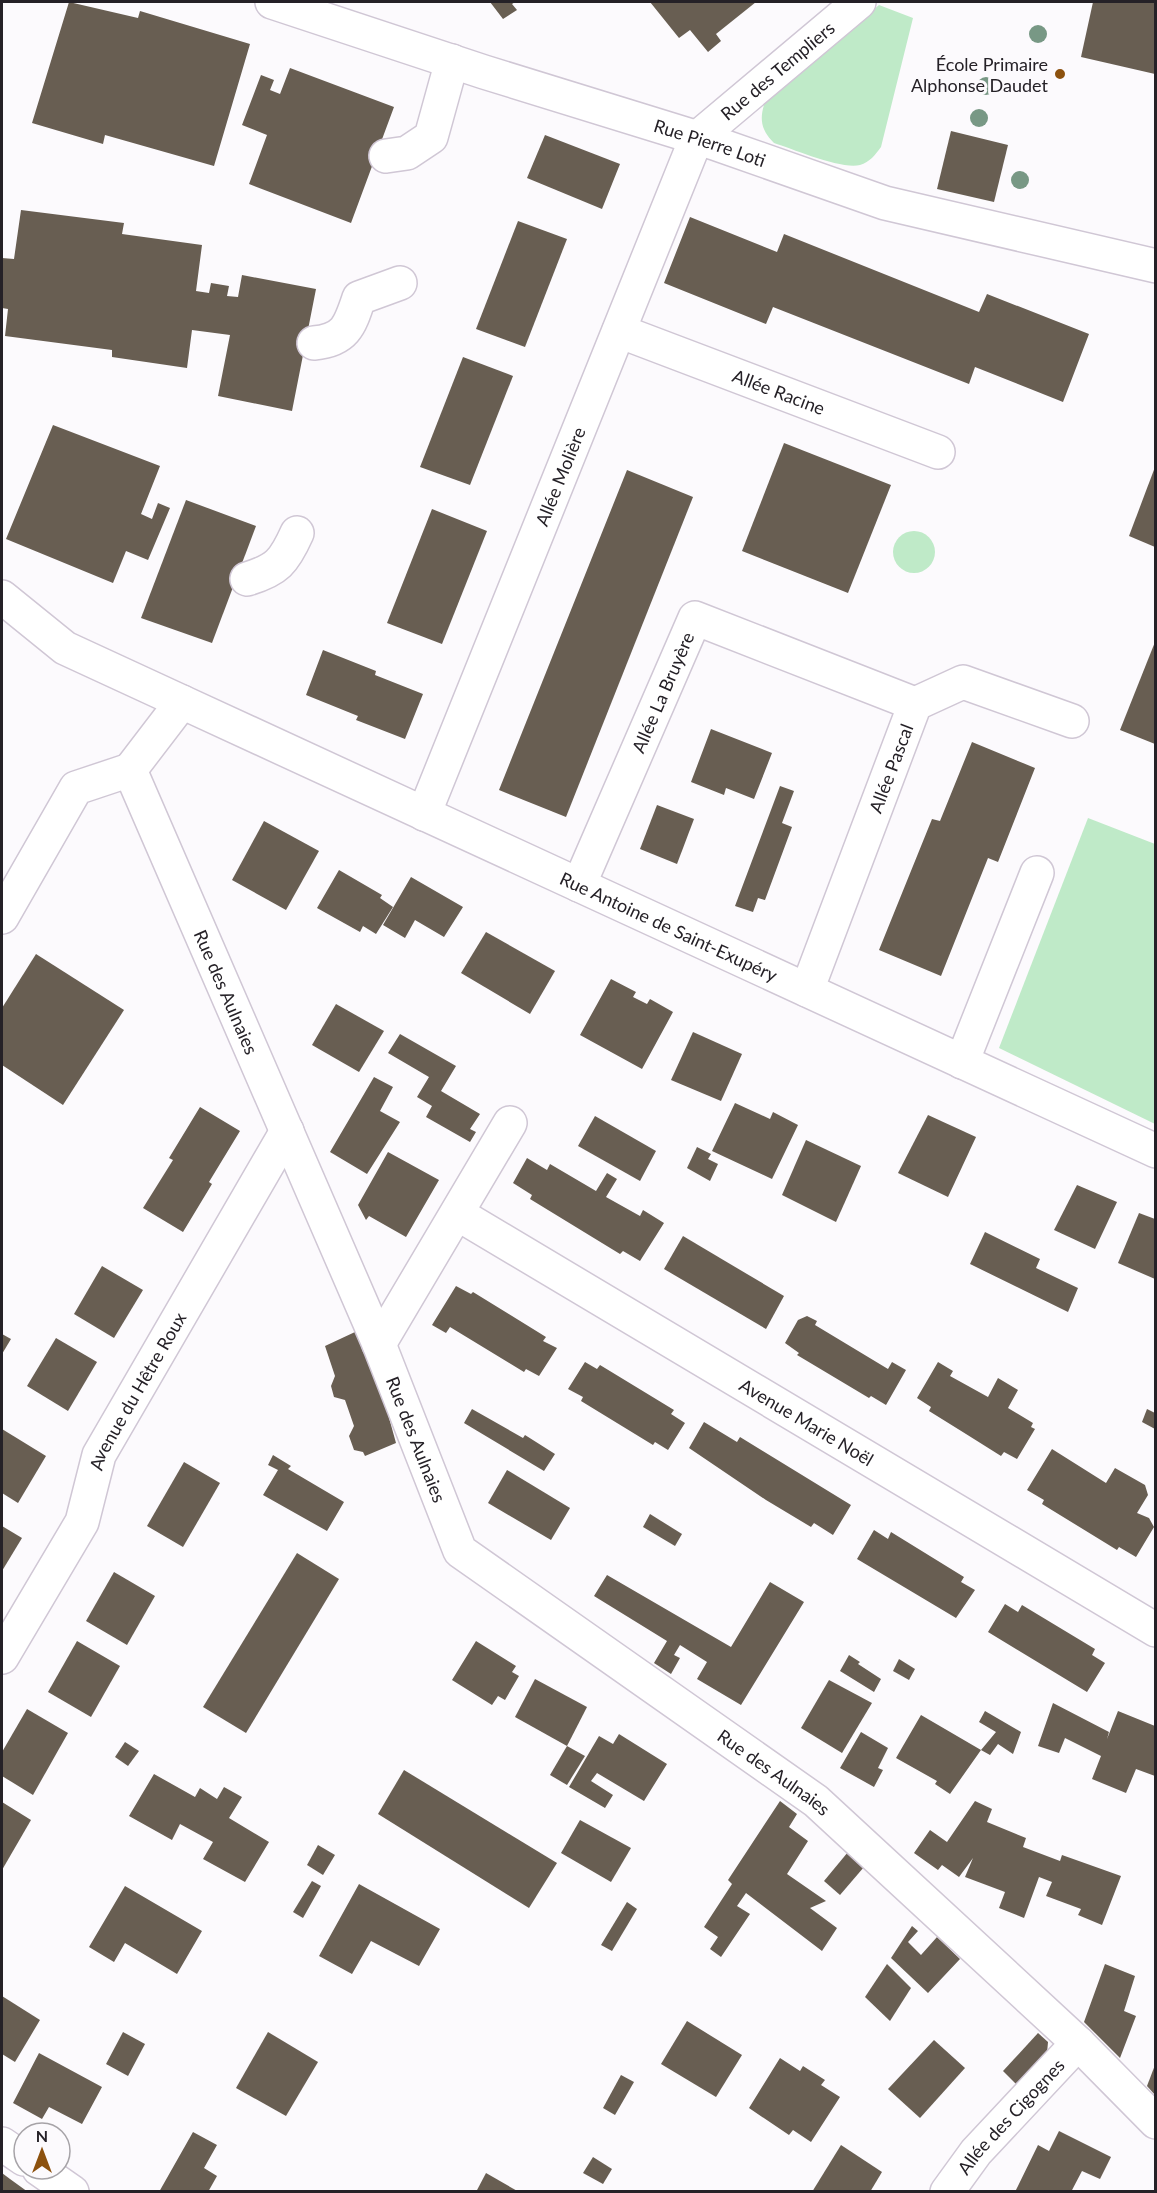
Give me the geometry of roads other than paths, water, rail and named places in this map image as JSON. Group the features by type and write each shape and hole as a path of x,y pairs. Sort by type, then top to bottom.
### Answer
{"street":[{"name":"Rue Pierre Loti","path":"272,2 696,139 885,203 1064,232 1155,266"},
{"name":"Rue des Templiers","path":"696,139 859,2"},
{"path":"386,156 407,153 431,137 452,61"},
{"name":"Allée Molière","path":"424,814 696,139"},
{"path":"314,343 330,342 349,328 360,298 399,283"},
{"name":"Allée Racine","path":"619,331 938,452"},
{"path":"247,579 272,572 288,553 297,533"},
{"path":"2,597 65,648 182,702 130,770 76,788 2,917"},
{"name":"Allée La Bruyère","path":"579,885 695,618 915,704"},
{"name":"Allée Pascal","path":"807,990 915,704 963,682 1072,722"},
{"name":"Rue Antoine de Saint-Exupéry","path":"182,702 1155,1151"},
{"name":"Rue des Aulnaies","path":"130,770 379,1344 460,1551 816,1801 1078,2043 1155,2122"},
{"path":"962,1062 1037,873"},
{"path":"379,1344 510,1123"},
{"name":"Avenue du Hêtre Roux","path":"2,1658 82,1522 99,1455 287,1131"},
{"name":"Avenue Marie Noël","path":"458,1214 1155,1630"},
{"name":"Allée des Cigognes","path":"946,2192 976,2152 1078,2043"},
{"path":"56,2181 72,2192"}],"place":[{"name":"École Primaire Alphonse Daudet","path":"1060,74"}]}
